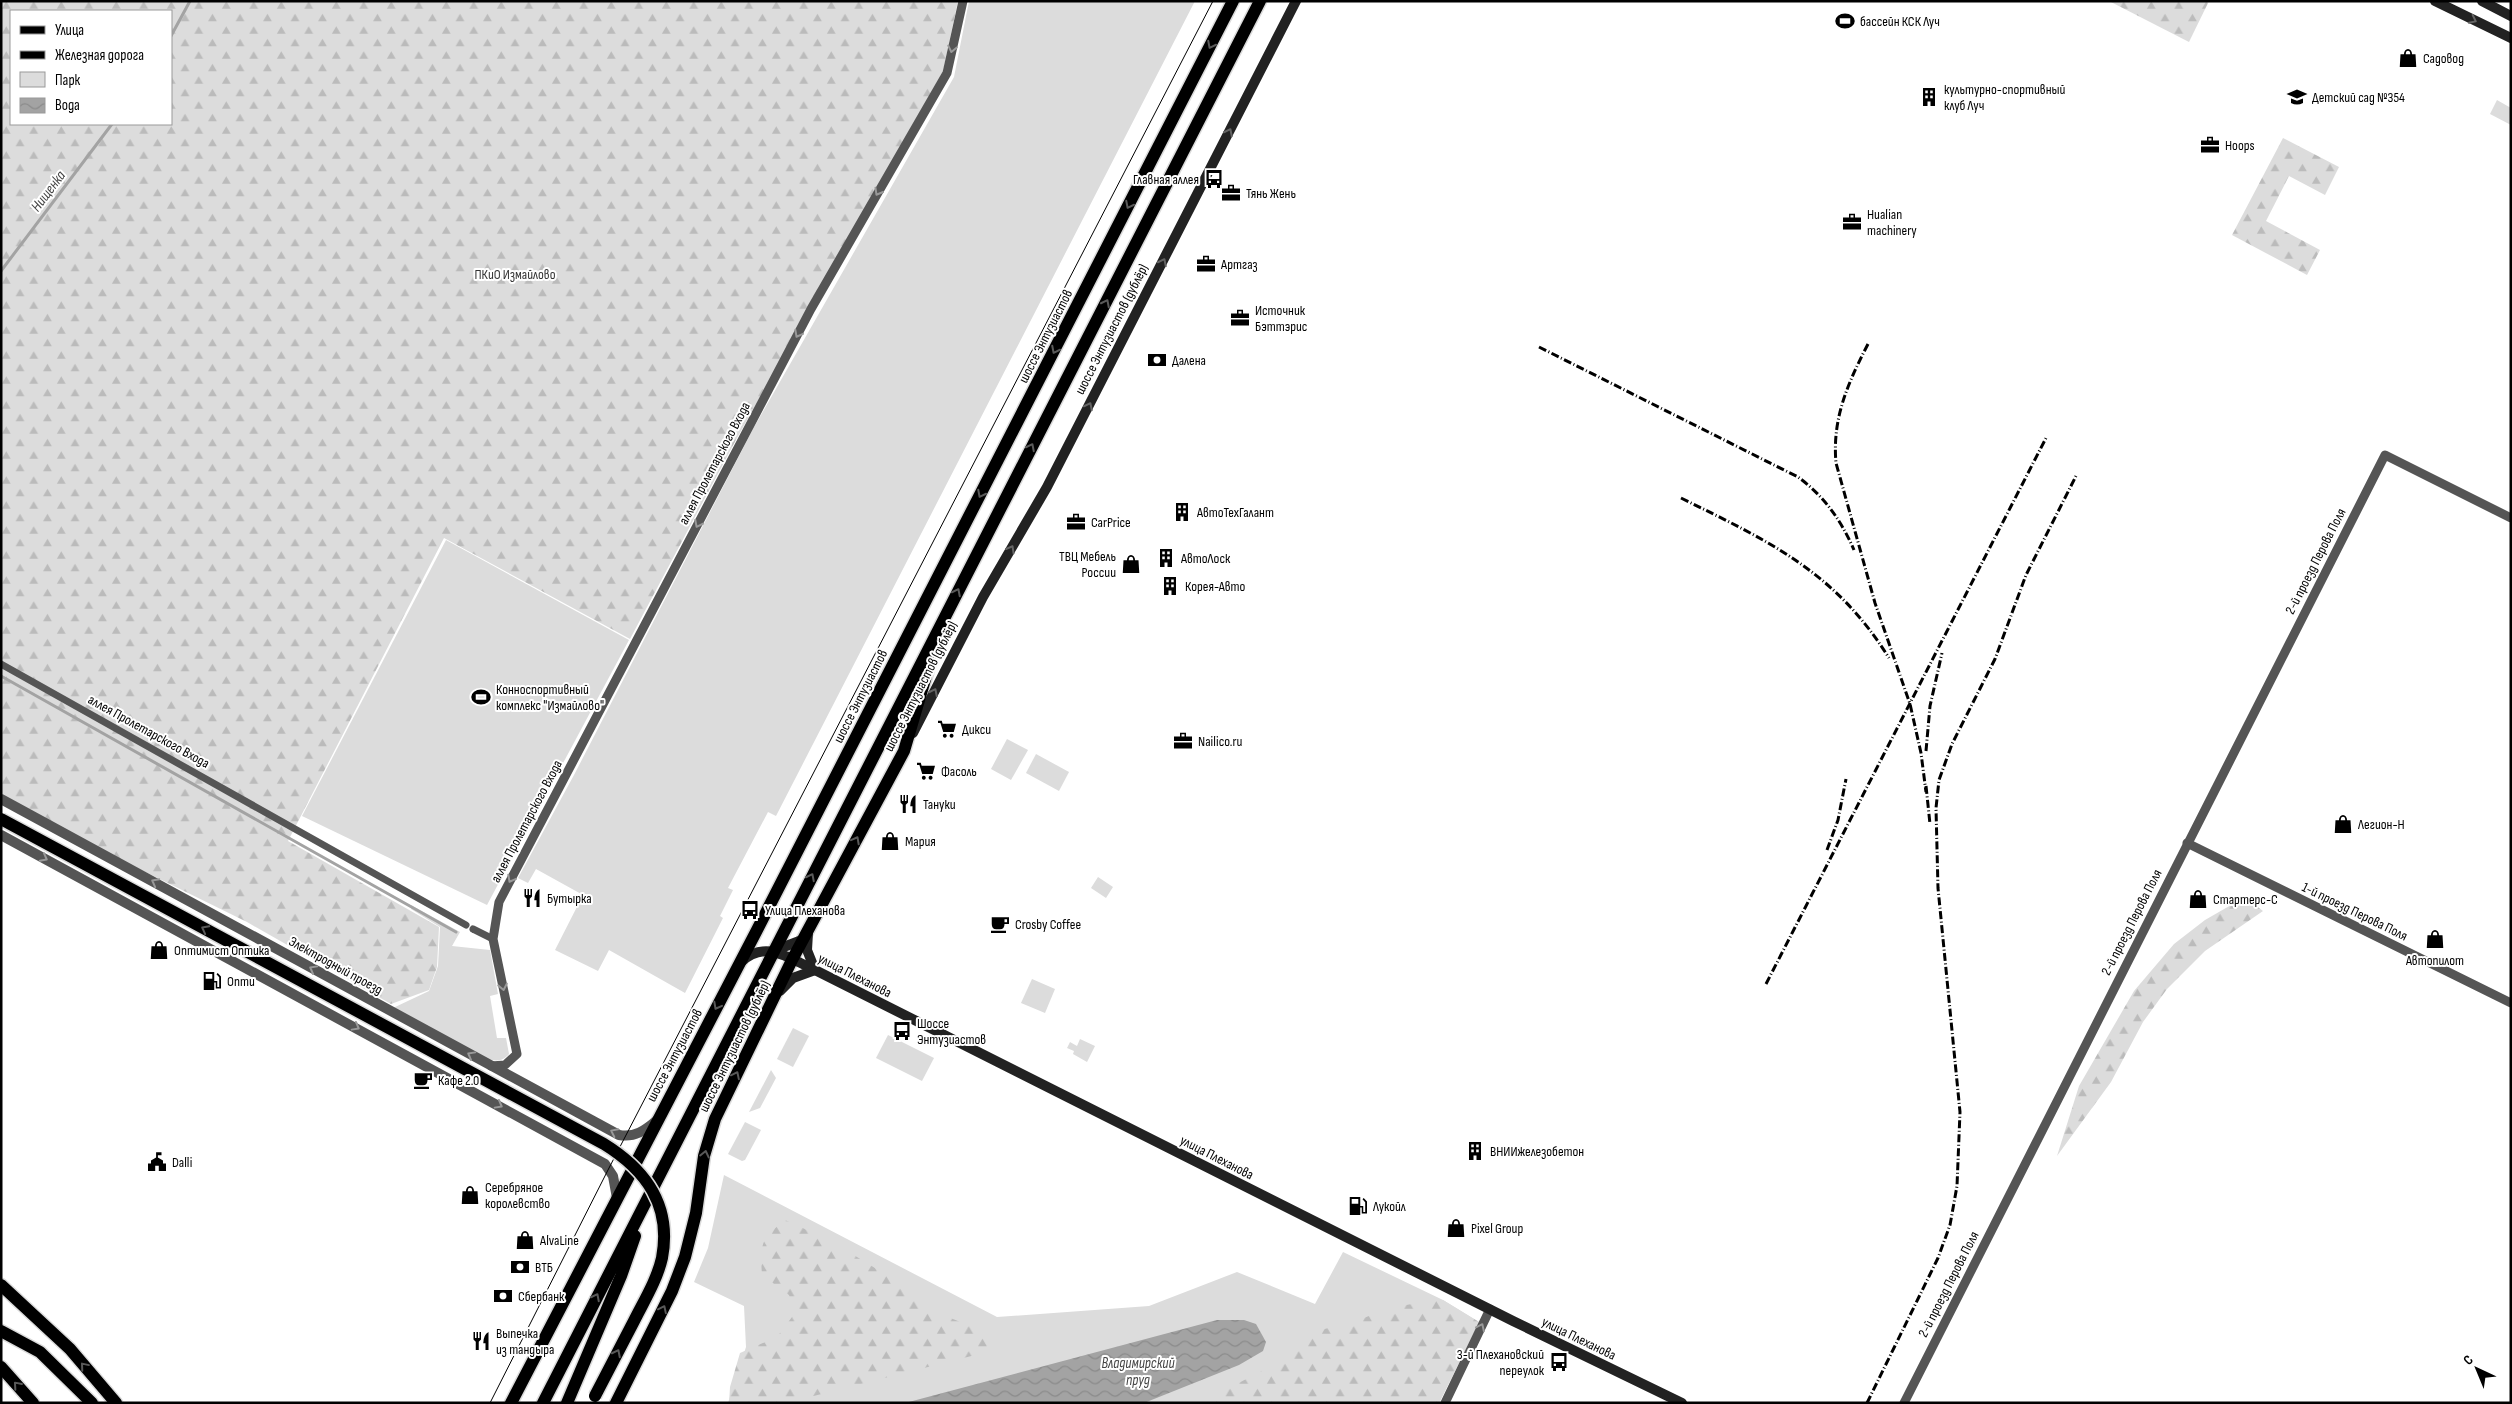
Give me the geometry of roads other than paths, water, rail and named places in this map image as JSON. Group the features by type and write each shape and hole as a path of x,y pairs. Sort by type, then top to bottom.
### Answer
{"main road":[{"name":"шоссе Энтузиастов","path":"512,1401 740,963 1233,1"},
{"path":"543,1403 1260,1"},
{"name":"шоссе Энтузиастов (дублёр)","path":"616,1403 672,1291 682,1266 696,1213 704,1156 715,1119 775,995 983,597 1048,487 1296,1"},
{"path":"2482,1 2511,16"},
{"path":"2437,2 2511,38"},
{"path":"904,751 939,627"},
{"path":"1,819 604,1144 625,1157 641,1172 658,1203 663,1236 662,1259 651,1288 592,1403"},
{"path":"740,963 756,952 773,951 805,935 807,950 814,970 793,978 775,995"},
{"name":"улица Плеханова","path":"773,951 1682,1403"},
{"path":"567,1403 622,1276 647,1198"},
{"path":"1,1285 70,1349 116,1403"},
{"path":"1,1331 40,1352 92,1403"},
{"path":"1,1367 33,1403"}],"street":[{"name":"аллея Пролетарского Входа","path":"491,1066 505,1065 517,1054 492,939 499,902 811,309 947,73 963,1"},
{"name":"2-й проезд Перова Поля","path":"1904,1403 2384,455 2511,518"},
{"name":"аллея Пролетарского Входа","path":"1,664 466,925"},
{"name":"Электродный проезд","path":"1,799 619,1135 633,1136 645,1130 657,1120"},
{"path":"1,835 605,1164 612,1176 617,1198"},
{"name":"1-й проезд Перова Поля","path":"2187,843 2511,1003"},
{"path":"167,924 182,920 189,910 189,904 180,895"},
{"path":"473,929 492,939"},
{"path":"328,1013 324,1006 324,993 336,985 344,985"},
{"path":"1445,1403 1490,1308"}],"water":[{"name":"Владимирский пруд","path":"1217,1320 1244,1320 1256,1324 1266,1342 1263,1351 1239,1365 1144,1403 905,1403"}],"waterway":[{"name":"Нищенка","path":"172,34 190,1"},
{"name":"Нищенка","path":"1,271 111,125"},
{"path":"1,676 456,932"}],"tram line":[{"path":"490,1403 609,1168 1213,1"}],"railway":[{"path":"1868,344 1843,401 1836,431 1836,463 1875,603 1910,704 1921,753 1926,792"},
{"path":"1539,347 1798,477 1816,492 1831,509 1854,550"},
{"path":"1766,984 2046,438"},
{"path":"1867,1403 1938,1258 1950,1225 1957,1186 1960,1112 1938,888 1936,808 1939,780 1952,744 1995,659 2026,575 2076,476"},
{"path":"1681,498 1771,545 1822,580 1846,602 1868,628 1889,658"},
{"path":"1926,751 1930,706 1942,653"},
{"path":"1827,850 1838,820 1846,779"},
{"path":"1926,786 1930,824"}],"place":[{"name":"бассейн КСК Луч","path":"1845,21"},
{"name":"Садовод","path":"2408,58"},
{"name":"культурно-спортивный клуб Луч","path":"1929,97"},
{"name":"Детский сад №354","path":"2297,97"},
{"name":"Hoops","path":"2210,145"},
{"name":"Главная аллея","path":"1214,179"},
{"name":"Тянь Жень","path":"1231,193"},
{"name":"Hualian machinery","path":"1852,222"},
{"name":"Артгаз","path":"1206,264"},
{"name":"Источник Бэттэрис","path":"1240,318"},
{"name":"Далена","path":"1157,360"},
{"name":"АвтоТехГалант","path":"1182,512"},
{"name":"CarPrice","path":"1076,522"},
{"name":"АвтоЛоск","path":"1166,558"},
{"name":"ТВЦ Мебель России","path":"1131,564"},
{"name":"Корея-Авто","path":"1170,586"},
{"name":"Конноспортивный комплекс \"Измайлово\"","path":"481,697"},
{"name":"Дикси","path":"947,729"},
{"name":"Nailico.ru","path":"1183,741"},
{"name":"Фасоль","path":"926,771"},
{"name":"Тануки","path":"908,804"},
{"name":"Легион-Н","path":"2343,824"},
{"name":"Мария","path":"890,841"},
{"name":"Бутырка","path":"532,898"},
{"name":"Стартерс-С","path":"2198,899"},
{"name":"Улица Плеханова","path":"750,910"},
{"name":"Crosby Coffee","path":"1000,924"},
{"name":"Автопилот","path":"2435,939"},
{"name":"Оптимист Оптика","path":"159,950"},
{"name":"Опти","path":"212,981"},
{"name":"Шоссе Энтузиастов","path":"902,1031"},
{"name":"Кафе 2.0","path":"423,1080"},
{"name":"ВНИИжелезобетон","path":"1475,1151"},
{"name":"Dalli","path":"157,1162"},
{"name":"Серебряное королевство","path":"470,1195"},
{"name":"Лукойл","path":"1358,1206"},
{"name":"Pixel Group","path":"1456,1228"},
{"name":"AlvaLine","path":"525,1240"},
{"name":"ВТБ","path":"520,1267"},
{"name":"Сбербанк","path":"503,1296"},
{"name":"Выпечка из тандыра","path":"481,1341"},
{"name":"3-й Плехановский переулок","path":"1559,1362"}],"park label":[{"name":"ПКиО Измайлово","path":"515,274"}]}
